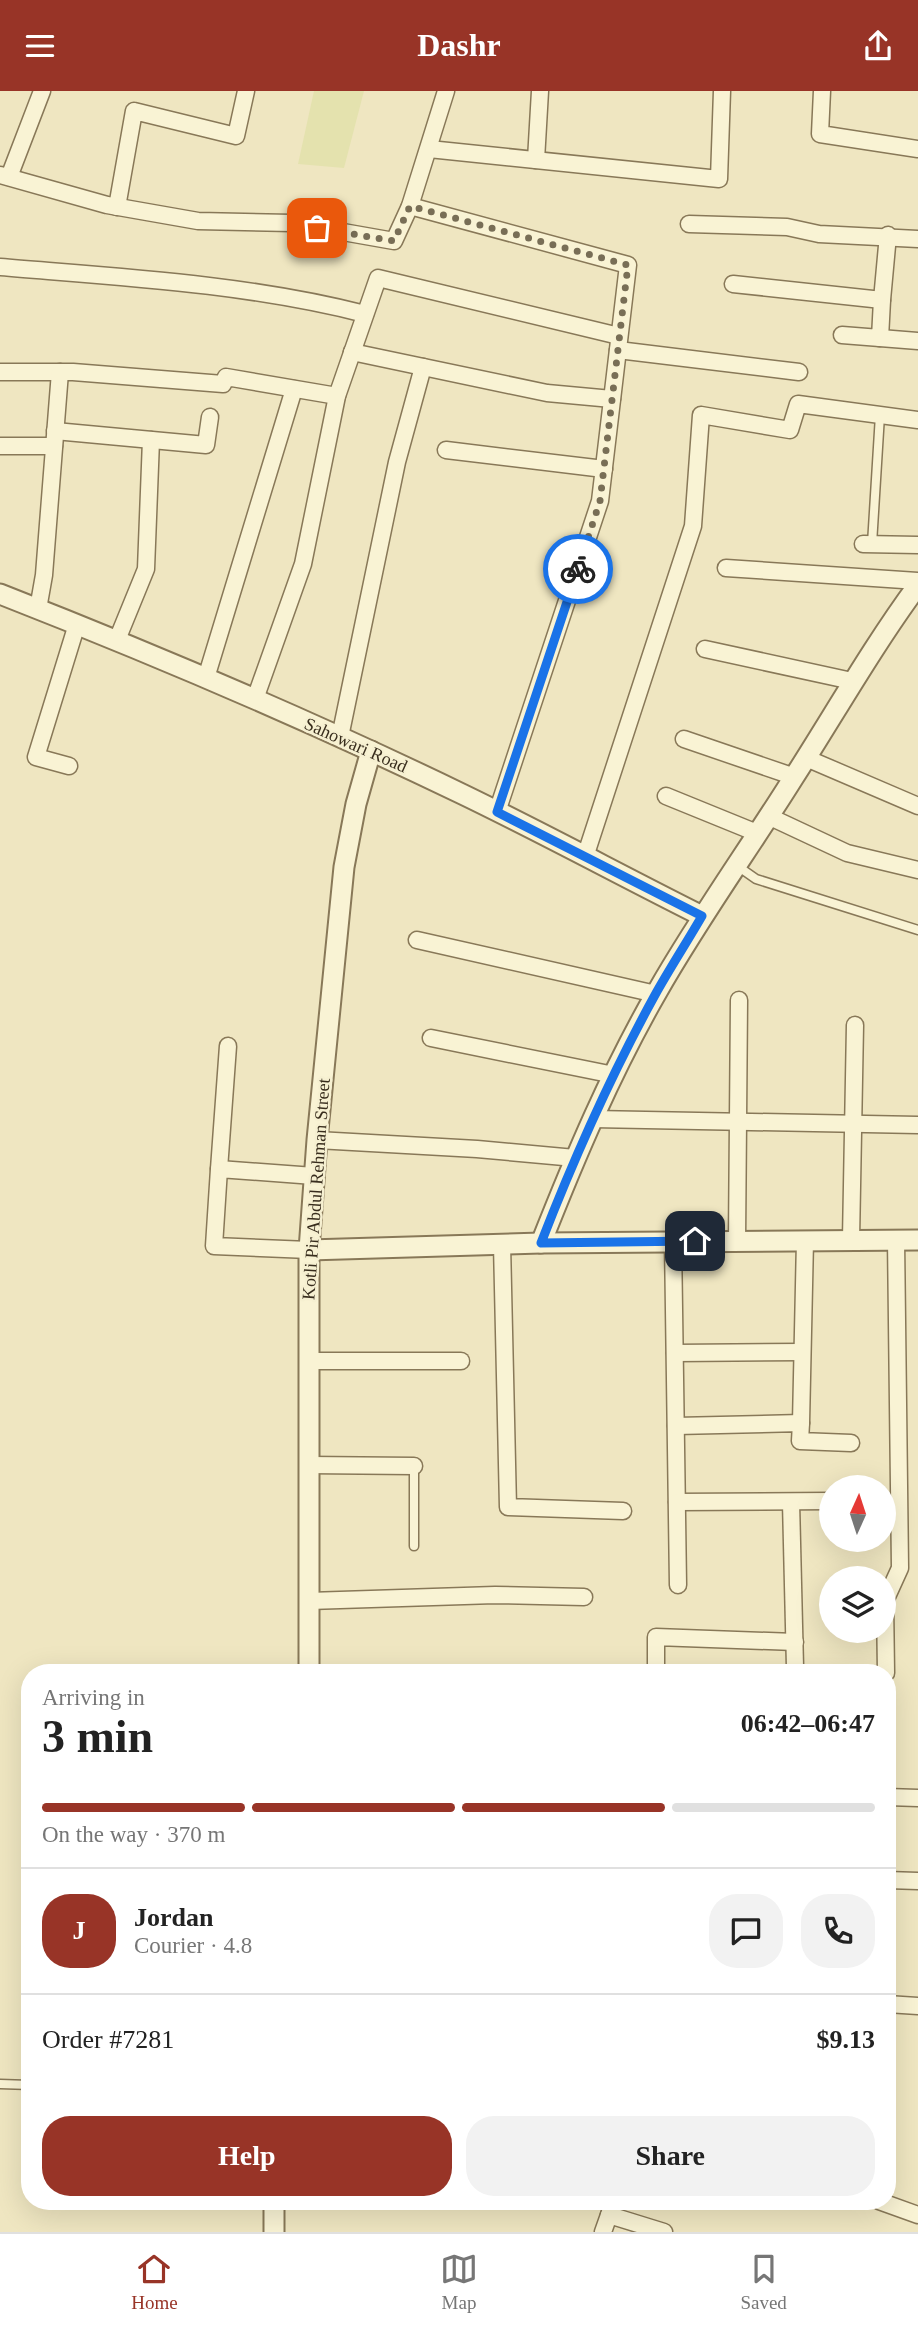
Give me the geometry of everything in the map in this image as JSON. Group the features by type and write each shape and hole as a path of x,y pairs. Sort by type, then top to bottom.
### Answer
{"street":[{"path":"41,91 5,176 117,207 198,221 292,223 394,241 410,206 446,91"},
{"path":"117,207 134,111 236,136 246,91"},
{"path":"536,160 540,91"},
{"path":"429,149 719,179 722,91"},
{"path":"822,91 820,134 918,149"},
{"path":"410,206 628,265 600,501 497,812"},
{"path":"689,224 787,227 820,234 918,239"},
{"path":"880,338 888,236"},
{"path":"0,267 164,281 324,303 366,314"},
{"path":"254,699 303,564 337,396 378,278 619,343 799,372"},
{"path":"733,284 882,300"},
{"path":"842,335 918,341"},
{"path":"352,352 547,393 612,399"},
{"path":"340,737 397,462 423,367"},
{"path":"0,372 60,372 223,384 226,377 337,396"},
{"path":"38,609 44,575 60,372"},
{"path":"206,678 294,389"},
{"path":"585,857 693,526 701,415 790,429 798,404 918,420"},
{"path":"0,446 55,438 151,440 206,445 210,417"},
{"path":"117,640 146,569 151,440"},
{"path":"446,450 604,469"},
{"path":"868,544 918,545"},
{"path":"541,1243 593,1119 656,994 702,916 795,777 852,681 918,583 726,568"},
{"name":"Sahowari Road","path":"0,594 117,640 371,751 702,916"},
{"path":"69,766 36,757 77,624"},
{"path":"705,649 852,681"},
{"path":"684,739 795,777"},
{"name":"Kotli Pir Abdul Rehman Street","path":"309,1664 309,1250 314,1176 344,867 356,804 371,751"},
{"path":"806,758 918,806"},
{"path":"666,796 757,833"},
{"path":"768,816 847,853 918,870"},
{"path":"417,940 656,994"},
{"path":"737,1241 739,1000"},
{"path":"851,1239 855,1025"},
{"path":"431,1038 614,1075"},
{"path":"228,1045 214,1246 309,1250 541,1243 918,1240"},
{"path":"593,1119 918,1125"},
{"path":"317,1140 477,1149 575,1158"},
{"path":"219,1169 314,1176"},
{"path":"892,1475 896,1239"},
{"path":"805,1240 800,1441 851,1443"},
{"path":"673,1241 678,1585"},
{"path":"502,1244 508,1507 623,1511"},
{"path":"675,1353 802,1352"},
{"path":"308,1361 461,1361"},
{"path":"676,1426 801,1423"},
{"path":"308,1465 414,1466"},
{"path":"791,1501 795,1664"},
{"path":"677,1502 819,1501"},
{"path":"886,1664 885,1601 900,1568 896,1534"},
{"path":"309,1601 495,1595 584,1597"},
{"path":"656,1664 656,1637 795,1642"},
{"path":"896,1797 918,1798"},
{"path":"896,1880 918,1881"},
{"path":"896,2004 918,2005"},
{"path":"896,2207 918,2215"},
{"path":"274,2210 274,2232 284,2232"},
{"path":"603,2232 611,2210"},
{"path":"616,2210 664,2232"}],"lane":[{"path":"868,544 880,415"},
{"path":"736,865 756,879 918,930"},
{"path":"414,1466 414,1546"},
{"path":"0,2084 21,2085"}],"shaded area":[{"path":"314,91 364,91 344,168 298,164"}],"way so far":[{"path":"317,228 394,241 410,206 628,265 600,501 578,569"}],"route":[{"path":"578,569 497,812 702,916 656,994 614,1075 575,1158 541,1243 695,1241"}]}
